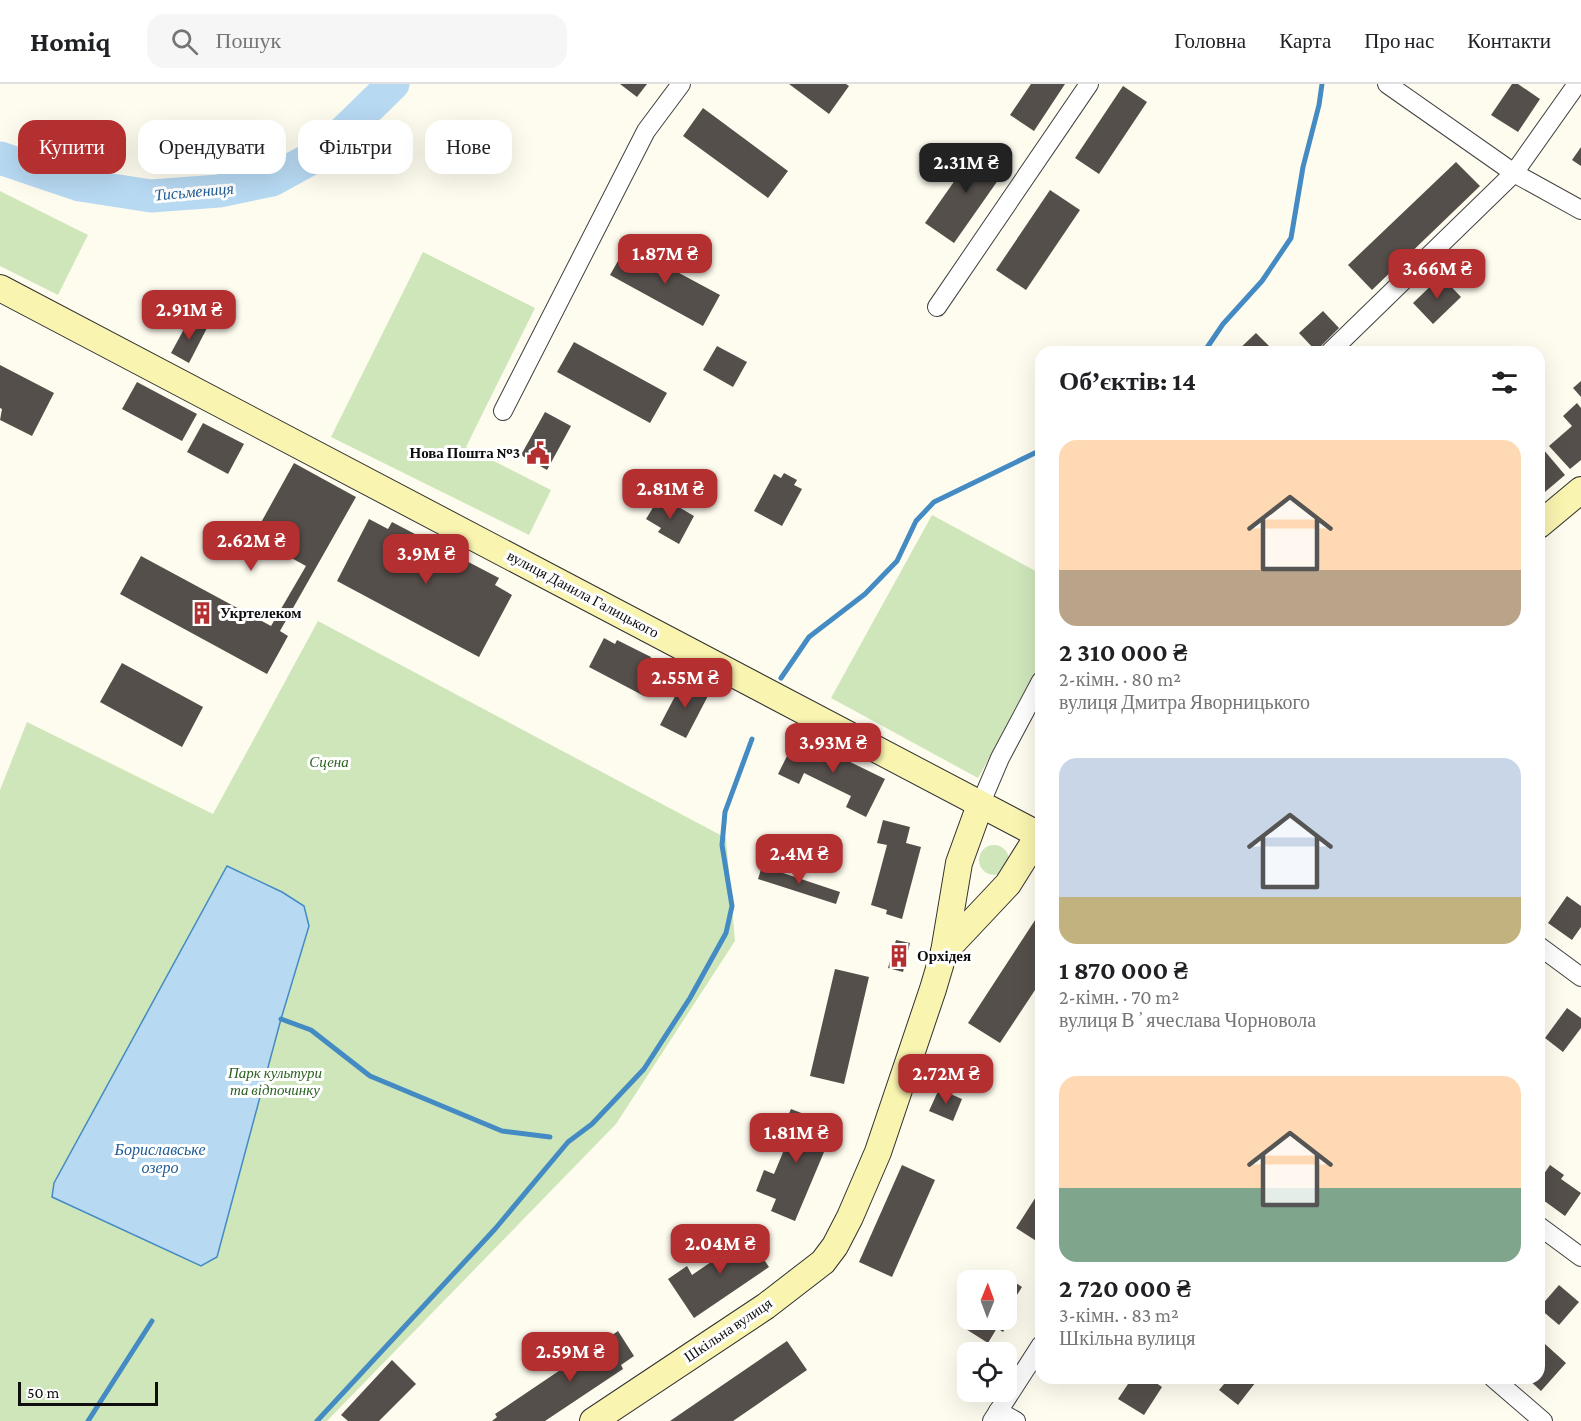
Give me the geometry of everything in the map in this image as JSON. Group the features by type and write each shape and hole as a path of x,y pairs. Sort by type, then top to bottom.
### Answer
{"main road":[{"name":"вулиця Данила Галицького","path":"0,288 1035,833"},
{"path":"1545,520 1581,490"},
{"name":"Шкільна вулиця","path":"593,1421 766,1306 823,1262 835,1246 878,1152 944,952 959,863 980,805"},
{"name":"Шкільна вулиця","path":"944,952 1008,884 1035,844"}],"street":[{"path":"503,411 646,131 681,84"},
{"path":"937,307 1089,84"},
{"path":"1387,84 1514,172 1581,210"},
{"path":"1336,346 1514,172 1577,84"},
{"path":"980,805 1000,758 1035,692"},
{"path":"1545,950 1581,977"},
{"path":"1545,1230 1581,1257"},
{"path":"1016,1421 995,1416 1035,1354"},
{"path":"1500,1384 1543,1421"}],"green space":[{"path":"0,191 88,235 58,295 0,266"},
{"path":"423,252 535,308 466,447 551,490 529,535 331,437"},
{"path":"932,515 1035,571 1035,676 978,778 831,698"},
{"name":"Парк культури та відпочинку","path":"318,621 726,838 735,941 616,1124 327,1421 0,1421 0,790 27,722 213,814"},
{"path":"994,845 1000,846 1008,854 1008,866 1000,874 994,875 988,874 980,866 979,860 980,854 988,846"}],"water":[{"name":"Бориславське озеро","path":"227,866 282,892 304,906 309,926 281,1019 217,1257 201,1266 52,1197 54,1183"}],"building":[{"path":"620,84 647,84 637,97"},
{"path":"789,84 846,84 849,86 829,114"},
{"path":"1031,84 1065,84 1034,131 1010,115"},
{"path":"1512,84 1518,84 1540,99 1518,132 1491,115"},
{"path":"1123,86 1147,102 1099,174 1075,158"},
{"path":"703,108 788,171 768,198 683,136"},
{"path":"979,146 1008,166 954,243 925,223"},
{"path":"1581,147 1581,166 1572,160"},
{"path":"1456,162 1480,186 1372,290 1348,265"},
{"path":"1050,190 1080,210 1026,290 996,270"},
{"path":"627,245 720,295 703,326 610,275"},
{"path":"1441,276 1461,297 1433,324 1413,303"},
{"path":"1323,311 1339,328 1321,346 1311,346 1299,333"},
{"path":"190,318 207,328 189,363 171,353"},
{"path":"1256,333 1269,346 1242,346"},
{"path":"574,342 667,393 650,423 557,372"},
{"path":"717,346 747,362 733,387 703,370"},
{"path":"0,365 54,393 32,436 0,420 2,409 0,408"},
{"path":"1581,381 1581,397 1573,388"},
{"path":"137,382 197,414 182,441 122,409"},
{"path":"1577,403 1581,408 1581,460 1570,469 1549,446 1572,426 1563,416"},
{"path":"545,412 571,426 547,470 521,455"},
{"path":"203,423 244,444 228,474 187,452"},
{"path":"1545,451 1565,475 1545,492"},
{"path":"294,463 356,497 280,631 288,636 267,674 120,594 141,556 271,626 306,566 253,537"},
{"path":"784,473 797,480 794,485 802,489 782,526 754,511 774,474 781,478"},
{"path":"660,496 694,516 679,544 658,532 661,528 646,519"},
{"path":"369,519 388,529 392,522 499,578 495,585 512,595 479,657 337,581"},
{"path":"604,638 615,644 617,640 651,657 649,661 659,667 644,696 589,667"},
{"path":"122,663 203,707 182,747 100,702"},
{"path":"684,679 710,692 686,738 660,725"},
{"path":"797,736 885,779 866,817 846,807 851,796 804,773 799,784 778,774"},
{"path":"883,820 910,827 906,843 921,847 902,919 886,914 887,910 871,905 887,845 877,843"},
{"path":"762,866 840,892 836,904 758,879"},
{"path":"1567,896 1581,906 1581,927 1572,940 1548,923"},
{"path":"1035,920 1035,990 1000,1043 968,1023"},
{"name":"Орхідея","path":"896,940 910,943 903,972 888,968"},
{"path":"835,969 869,977 844,1084 810,1076"},
{"path":"1567,1008 1581,1018 1581,1028 1563,1052 1545,1038"},
{"path":"939,1089 962,1099 953,1121 929,1111"},
{"path":"791,1109 835,1126 795,1221 771,1211 776,1199 756,1191 764,1170 774,1174 791,1133 782,1129"},
{"path":"902,1165 935,1180 892,1277 859,1262"},
{"path":"1550,1165 1564,1175 1561,1179 1581,1193 1565,1216 1545,1201 1545,1172"},
{"path":"1035,1198 1035,1240 1016,1228"},
{"path":"743,1229 769,1267 694,1318 668,1279 687,1266 692,1275 730,1249 724,1241"},
{"path":"1017,1284 1022,1287 1017,1295"},
{"path":"1559,1285 1579,1302 1559,1325 1545,1313 1545,1301"},
{"path":"967,1330 996,1330 986,1342"},
{"path":"618,1331 634,1356 621,1365 623,1369 545,1421 492,1421 497,1417 495,1414"},
{"path":"787,1341 807,1370 733,1421 670,1421"},
{"path":"1545,1344 1566,1363 1541,1391 1533,1384 1545,1384"},
{"path":"392,1360 416,1384 379,1421 348,1421 341,1415"},
{"path":"1128,1384 1158,1384 1162,1387 1144,1415 1118,1399"},
{"path":"1224,1384 1254,1384 1238,1405 1219,1390"}],"waterway":[{"name":"Тисьмениця","path":"0,158 80,185 151,196 219,191 272,180 323,152 393,84"},
{"path":"1208,346 1223,324 1262,281 1291,238 1303,167 1322,84"},
{"path":"781,678 809,637 865,594 897,561 916,521 934,502 1035,453"},
{"path":"317,1421 495,1229 568,1142 592,1124 644,1069 690,998 726,933 732,906 722,845 725,812 752,739"},
{"path":"281,1019 311,1030 370,1076 502,1131 550,1137"},
{"path":"88,1421 152,1321"}],"place":[{"name":"Нова Пошта №3","path":"538,453"},
{"name":"Укртелеком","path":"202,613"},
{"name":"Орхідея","path":"899,956"}],"park label":[{"name":"Сцена","path":"329,762"}]}
